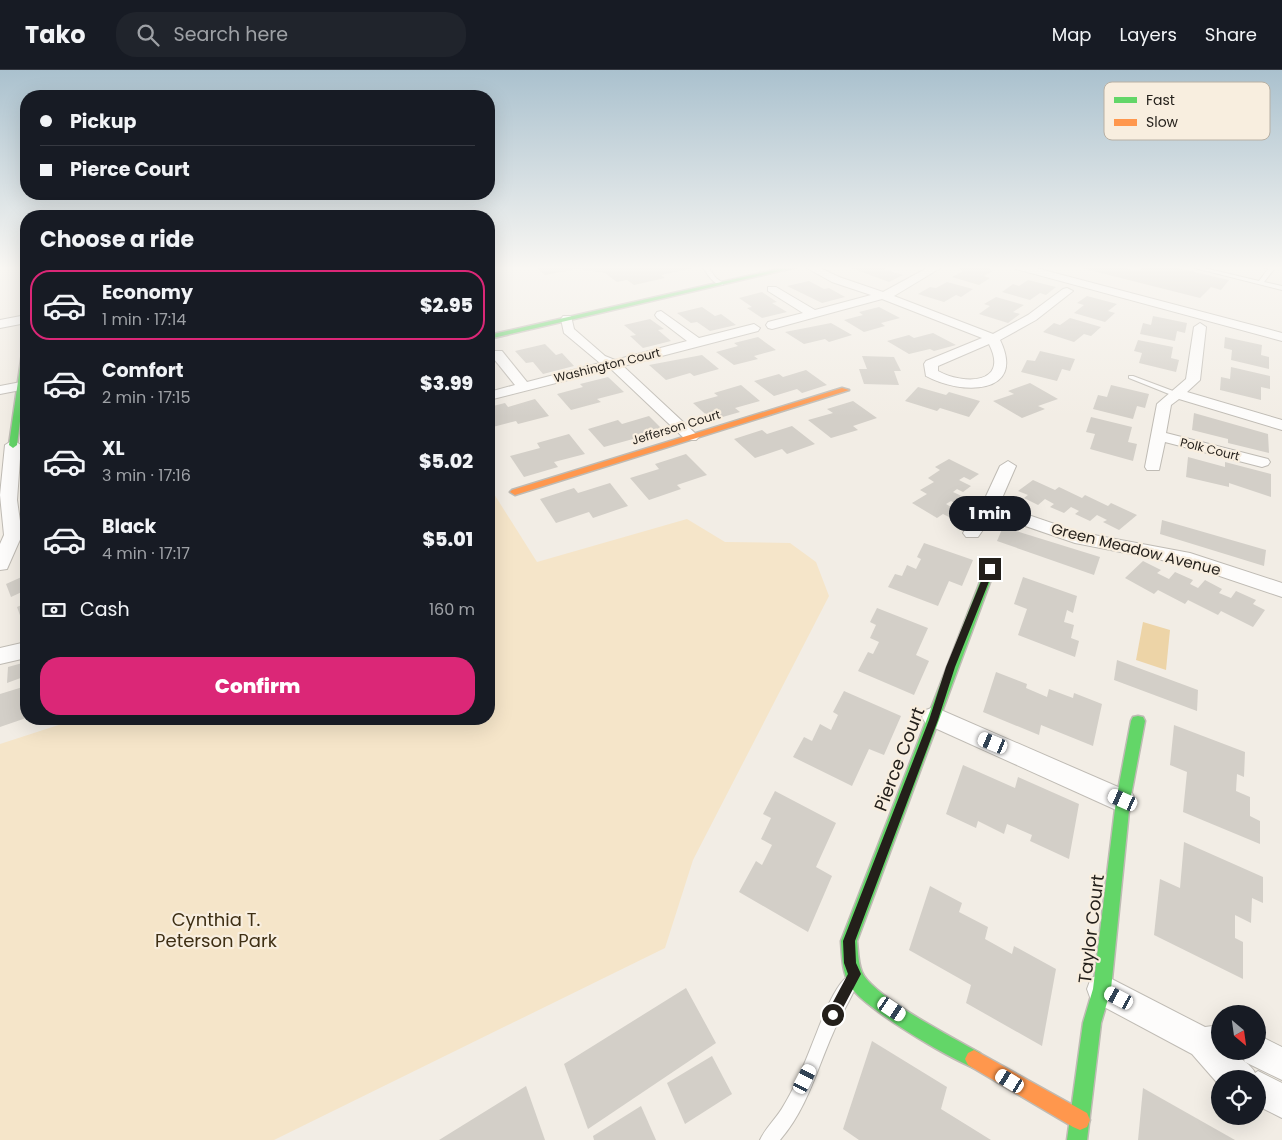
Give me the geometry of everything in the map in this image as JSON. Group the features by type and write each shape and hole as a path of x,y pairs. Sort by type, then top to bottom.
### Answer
{"street":[{"path":"495,336 576,317"},
{"path":"662,317 696,342"},
{"path":"772,324 801,317"},
{"path":"937,317 993,338 1000,354 995,374 989,380 975,386 965,386 945,381 931,372 931,364 936,360 959,354 993,338 1017,328 1034,317"},
{"path":"1204,317 1282,338"},
{"path":"567,319 568,330 600,359 614,364 691,437"},
{"path":"0,324 20,320"},
{"path":"1153,467 1164,404 1193,380 1200,327"},
{"name":"Washington Court","path":"495,394 754,328"},
{"path":"497,354 524,386"},
{"path":"0,390 20,386"},
{"name":"Jefferson Court","path":"515,492 845,390"},
{"path":"0,564 13,534 5,511 20,393"},
{"path":"1177,394 1282,425"},
{"path":"1228,408 1244,408 1282,415"},
{"name":"Polk Court","path":"1158,436 1262,462"},
{"path":"972,533 989,508 1008,466"},
{"name":"Green Meadow Avenue","path":"989,508 1075,537 1190,559 1282,590"},
{"name":"Pierce Court","path":"852,969 849,941 934,717 951,667 990,569"},
{"path":"0,656 20,651"},
{"path":"934,717 1123,800"},
{"name":"Taylor Court","path":"1077,1140 1092,1023 1102,989 1123,800 1138,722"},
{"path":"852,969 865,990 919,1027 1080,1120"},
{"path":"1102,989 1211,1042"},
{"path":"1266,1056 1282,1064"},
{"path":"1266,1092 1282,1101"}],"lane":[{"path":"1131,377 1177,394"},
{"path":"769,1140 780,1129 813,1063 852,969"}],"green space":[{"name":"Cynthia T. Peterson Park","path":"495,496 537,562 687,519 725,542 790,543 816,562 829,596 693,860 665,948 274,1140 0,1140 0,744 59,725 495,725"}],"shaded area":[{"path":"1143,622 1170,630 1166,670 1136,660"}],"building":[{"path":"683,317 725,317 736,325 710,331 697,322 691,323"},
{"path":"856,317 900,318 881,323 885,326 864,332 844,320"},
{"path":"988,317 1016,317 1008,323"},
{"path":"1088,317 1111,317 1105,322"},
{"path":"1153,317 1187,323 1185,333 1177,331 1175,341 1140,334 1143,323 1151,325"},
{"path":"1070,318 1101,327 1091,336 1084,334 1074,342 1043,332 1054,323 1060,325"},
{"path":"650,319 664,329 658,330 671,341 643,348 630,336 636,335 624,325"},
{"path":"831,323 852,335 829,342 825,339 804,344 785,332"},
{"path":"933,333 956,345 934,351 930,349 909,354 887,341 909,335 914,338"},
{"path":"758,337 776,350 754,356 758,359 734,365 716,352 738,346 734,343"},
{"path":"1225,337 1262,345 1261,355 1269,357 1269,369 1231,360 1232,350 1224,348"},
{"path":"1138,340 1173,347 1171,358 1179,360 1176,372 1139,363 1142,353 1134,351"},
{"path":"545,344 556,355 562,353 574,366 543,374 533,362 526,363 515,351"},
{"path":"1040,351 1075,359 1070,371 1062,369 1057,381 1021,372 1027,360 1035,361"},
{"path":"702,355 719,369 694,376 690,373 666,380 649,365"},
{"path":"862,356 894,357 901,371 894,371 899,385 864,384 859,369 867,369"},
{"path":"1231,367 1270,376 1270,389 1261,387 1261,400 1220,390 1221,377 1230,379"},
{"path":"806,370 827,385 802,393 797,389 774,396 754,381 779,374 783,377"},
{"path":"608,377 624,392 597,399 601,402 571,410 557,394 583,387 580,384"},
{"path":"1030,383 1058,399 1038,406 1045,409 1022,418 993,401 1014,394 1008,391"},
{"path":"741,385 760,401 735,408 740,412 712,420 693,403 718,396 714,393"},
{"path":"1111,385 1149,394 1145,408 1137,406 1133,419 1093,409 1098,395 1107,397"},
{"path":"918,387 946,395 949,392 980,401 969,417 940,408 937,411 905,401"},
{"path":"535,399 549,416 518,424 516,421 495,426 495,406 505,403 508,407"},
{"path":"853,401 877,418 853,426 858,430 831,438 808,420 833,413 827,409"},
{"path":"1194,413 1268,434 1269,453 1228,443 1228,439 1192,430"},
{"path":"649,416 667,434 637,443 633,439 604,447 588,429 618,420 622,424"},
{"path":"1091,417 1132,427 1128,442 1137,444 1133,461 1090,449 1095,434 1086,432"},
{"path":"792,426 815,444 787,454 782,449 755,458 734,439 762,430 767,434"},
{"path":"569,434 585,454 554,462 558,467 524,477 510,456 540,448 537,443"},
{"path":"686,454 707,475 677,485 681,489 649,500 630,478 659,469 655,464"},
{"path":"1188,457 1225,467 1225,462 1271,474 1271,497 1229,483 1229,487 1186,477"},
{"path":"949,459 979,474 970,480 964,477 959,480 971,486 963,492 957,489 953,492 966,498 957,504 951,501 946,504 958,511 949,517 943,514 937,518 912,503 927,494 920,490 934,482 928,478 940,470 935,467"},
{"path":"1033,480 1055,490 1059,487 1082,498 1085,495 1108,506 1111,503 1137,515 1119,530 1103,522 1107,520 1097,515 1090,521 1075,514 1079,511 1071,507 1064,513 1050,507 1054,504 1045,499 1038,505 1024,498 1028,495 1018,491"},
{"path":"610,483 628,506 593,518 589,512 556,523 540,499 574,488 578,493"},
{"path":"1162,520 1266,550 1264,566 1160,534"},
{"path":"1003,527 1100,557 1094,575 997,541"},
{"path":"924,543 973,560 962,586 949,581 938,606 888,587 895,574 902,576 907,565 916,569 921,559 917,557"},
{"path":"1143,561 1161,570 1157,573 1169,579 1175,572 1193,580 1190,584 1198,588 1205,580 1222,589 1219,593 1231,598 1236,591 1256,600 1253,604 1265,610 1253,627 1221,611 1218,615 1188,600 1185,604 1158,590 1154,594 1125,578"},
{"path":"1023,577 1077,596 1073,613 1067,610 1064,622 1074,625 1071,638 1079,641 1075,657 1018,635 1027,609 1014,604"},
{"path":"20,578 20,593 11,597 6,584"},
{"path":"877,608 928,628 916,655 929,661 914,695 858,671 868,652 873,654 879,642 870,638 876,625 870,622"},
{"path":"1117,660 1198,690 1197,711 1114,680"},
{"path":"20,664 20,678 7,683 8,667"},
{"path":"996,672 1027,684 1026,688 1047,697 1049,689 1073,698 1074,693 1102,704 1093,746 1041,725 1039,735 983,712"},
{"path":"20,688 20,720 0,727 0,694"},
{"path":"844,691 901,716 884,755 869,749 852,786 793,757 804,737 812,741 820,724 831,730 838,715 833,712"},
{"path":"1174,725 1245,752 1244,777 1237,774 1236,791 1250,797 1250,816 1260,821 1260,844 1183,812 1187,772 1170,765"},
{"path":"963,765 1015,788 1018,777 1079,804 1069,859 1030,841 1032,835 1007,824 1004,834 978,821 976,828 946,814"},
{"path":"775,791 836,823 816,867 832,876 808,932 739,892 756,861 762,865 772,845 761,839 771,818 763,814"},
{"path":"1184,842 1263,877 1263,903 1252,898 1251,923 1235,915 1235,938 1243,942 1243,979 1154,935 1160,879 1180,888"},
{"path":"930,886 962,903 959,912 988,927 985,939 1012,954 1014,946 1056,969 1042,1046 966,1003 971,985 909,950"},
{"path":"686,988 716,1043 588,1129 564,1064"},
{"path":"872,1041 947,1087 941,1109 991,1140 859,1140 843,1129"},
{"path":"712,1056 732,1094 685,1124 667,1083"},
{"path":"526,1086 545,1140 439,1140"},
{"path":"1143,1088 1235,1140 1138,1140"},
{"path":"641,1106 656,1140 594,1140 593,1136"}],"traffic: fast":[{"path":"495,336 576,317"},
{"path":"13,445 20,393"},
{"path":"974,1059 910,1022 863,988 856,979 853,970 849,941 990,569"},
{"path":"1077,1140 1092,1023 1102,989 1123,801 1138,721"}],"traffic: slow":[{"path":"515,492 845,390"},
{"path":"974,1059 1080,1120"}],"route":[{"path":"833,1015 854,974 850,963 849,941 934,720 951,667 990,569"}]}
